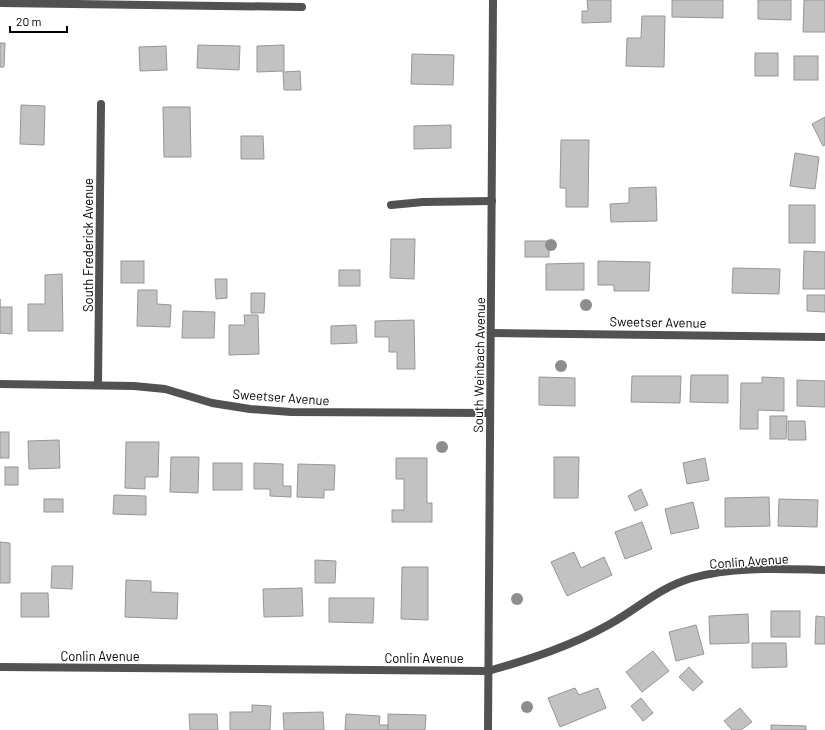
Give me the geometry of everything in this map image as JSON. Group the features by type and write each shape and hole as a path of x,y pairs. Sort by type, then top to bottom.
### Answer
{"street":[{"name":"South Weinbach Avenue","path":"488,730 493,0"},
{"path":"0,3 302,7"},
{"name":"South Frederick Avenue","path":"98,385 101,104"},
{"path":"391,204 492,201"},
{"name":"Sweetser Avenue","path":"491,333 825,337"},
{"name":"Sweetser Avenue","path":"0,384 134,386 165,390 212,403 291,412 490,413"},
{"name":"Conlin Avenue","path":"0,668 488,670 527,660 560,649 612,623 657,592 691,578 748,570 825,570"}],"building":[{"path":"587,0 611,0 611,22 582,23 582,11 588,11"},
{"path":"672,0 723,0 723,18 672,17"},
{"path":"758,0 791,0 791,20 758,19"},
{"path":"804,0 825,0 825,32 803,32"},
{"path":"642,16 665,16 664,67 626,66 627,38 641,38"},
{"path":"0,43 5,43 4,67 0,67"},
{"path":"198,45 240,46 239,70 197,68"},
{"path":"284,45 284,71 257,72 257,46"},
{"path":"166,46 167,70 140,71 139,47"},
{"path":"755,53 778,53 778,76 755,76"},
{"path":"412,54 454,55 453,85 411,84"},
{"path":"794,56 818,56 818,80 794,80"},
{"path":"300,71 301,90 284,90 283,72"},
{"path":"21,105 45,106 44,145 20,144"},
{"path":"163,107 190,107 191,157 164,157"},
{"path":"825,117 825,145 823,146 812,124"},
{"path":"451,125 451,148 414,149 414,126"},
{"path":"241,136 263,136 264,159 241,159"},
{"path":"561,140 589,140 588,207 566,207 566,188 560,188"},
{"path":"795,153 819,157 815,189 790,186"},
{"path":"656,187 657,221 611,222 610,204 629,203 629,188"},
{"path":"789,205 815,205 815,243 789,243"},
{"path":"391,239 415,239 414,279 390,278"},
{"path":"525,241 549,241 549,257 525,257"},
{"path":"804,251 825,252 825,289 803,289"},
{"path":"121,261 144,261 144,283 121,283"},
{"path":"598,261 650,262 649,291 614,291 614,285 598,285"},
{"path":"584,263 584,290 546,290 546,264"},
{"path":"733,268 780,269 779,294 732,293"},
{"path":"339,270 360,270 360,286 339,286"},
{"path":"62,274 63,331 28,331 28,304 45,304 45,275"},
{"path":"215,279 227,279 227,298 216,299"},
{"path":"138,290 157,290 157,304 171,305 170,327 137,326"},
{"path":"251,293 265,293 264,313 251,313"},
{"path":"807,295 825,295 825,312 807,311"},
{"path":"0,307 12,307 12,334 0,333"},
{"path":"183,311 215,312 214,338 182,338"},
{"path":"244,315 258,315 259,354 229,355 229,325 245,325"},
{"path":"414,320 415,369 397,369 397,352 389,352 389,337 375,337 375,321"},
{"path":"356,325 357,343 331,344 331,326"},
{"path":"691,375 728,375 728,403 690,402"},
{"path":"632,376 681,376 680,403 631,402"},
{"path":"539,377 575,378 575,406 539,405"},
{"path":"762,377 784,378 784,411 758,410 758,429 740,429 741,383 762,383"},
{"path":"797,380 825,381 825,407 797,406"},
{"path":"770,416 787,416 786,439 770,439"},
{"path":"788,421 805,421 806,440 788,440"},
{"path":"0,432 9,432 9,458 0,458"},
{"path":"59,440 60,468 29,469 28,441"},
{"path":"126,442 159,442 158,477 145,477 145,489 125,488"},
{"path":"171,457 199,457 198,493 170,492"},
{"path":"554,457 579,457 578,498 554,498"},
{"path":"396,458 427,458 427,503 432,503 432,522 392,522 392,510 404,510 404,479 396,479"},
{"path":"705,458 709,480 687,484 683,463"},
{"path":"213,463 242,463 242,490 213,490"},
{"path":"254,463 283,464 283,486 291,486 291,497 270,496 270,489 254,489"},
{"path":"298,464 335,465 334,490 324,490 324,498 297,497"},
{"path":"5,467 18,467 18,485 5,485"},
{"path":"641,489 648,505 635,511 628,496"},
{"path":"114,495 146,496 146,515 113,514"},
{"path":"769,497 770,526 725,527 725,498"},
{"path":"44,499 63,499 63,512 44,512"},
{"path":"779,499 818,500 817,527 778,526"},
{"path":"693,502 699,528 671,534 665,509"},
{"path":"642,522 652,549 625,559 615,532"},
{"path":"0,542 10,543 10,583 0,583"},
{"path":"574,552 581,568 604,557 612,575 567,596 551,562"},
{"path":"315,560 336,561 335,583 315,583"},
{"path":"52,566 73,566 72,589 51,588"},
{"path":"402,567 428,567 428,620 401,619"},
{"path":"126,580 151,581 151,592 178,593 177,619 125,617"},
{"path":"302,588 303,616 264,617 263,589"},
{"path":"21,593 48,593 49,617 21,617"},
{"path":"329,598 374,598 373,623 329,622"},
{"path":"771,611 800,611 800,637 771,637"},
{"path":"748,614 749,643 710,644 709,616"},
{"path":"816,616 825,617 825,644 815,644"},
{"path":"696,625 704,654 676,661 669,632"},
{"path":"752,643 786,643 787,667 752,668"},
{"path":"653,651 669,671 642,692 626,672"},
{"path":"689,667 703,682 693,691 679,677"},
{"path":"575,688 579,695 598,688 606,708 560,727 548,698"},
{"path":"641,698 653,713 643,721 631,706"},
{"path":"252,705 271,706 270,730 230,730 230,712 252,712"},
{"path":"740,708 752,722 741,730 732,730 724,721"},
{"path":"323,712 324,730 284,730 283,713"},
{"path":"189,714 217,714 218,730 190,730"},
{"path":"346,714 380,716 379,725 388,725 388,730 345,730"},
{"path":"388,714 426,715 425,730 388,730"},
{"path":"771,725 806,726 806,730 771,730"}]}
